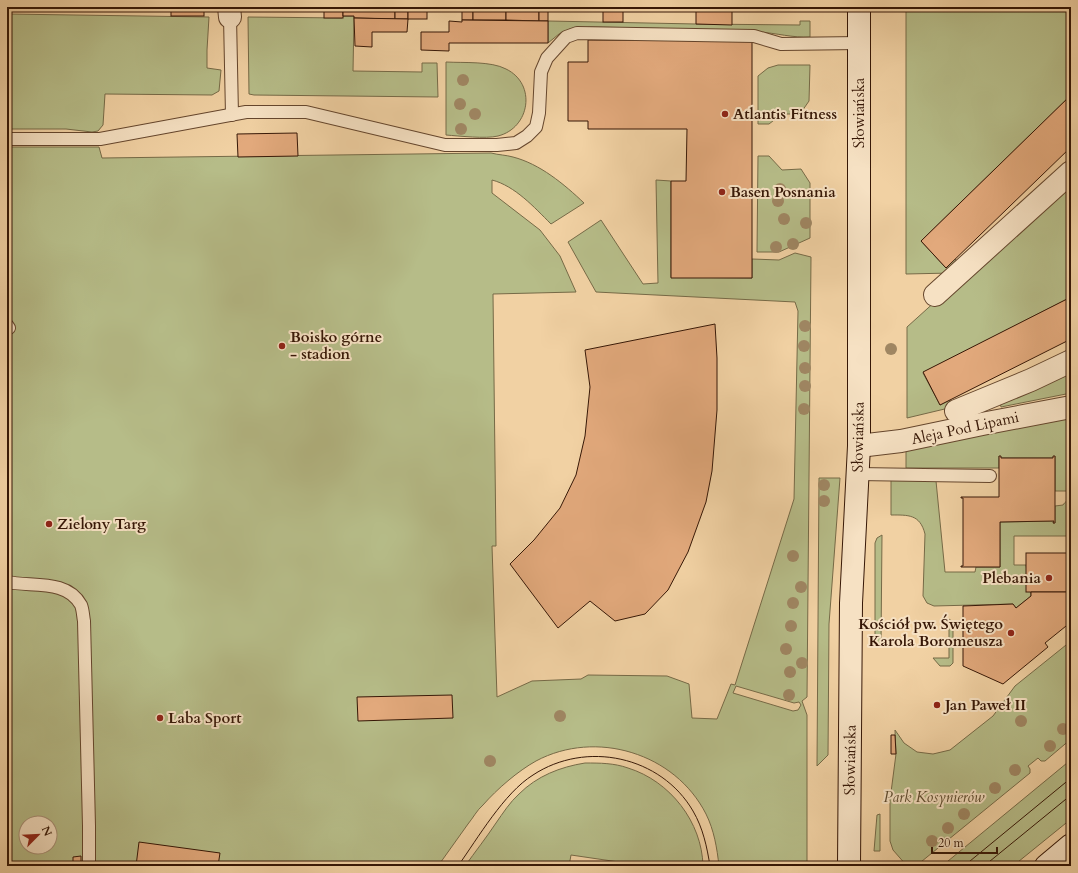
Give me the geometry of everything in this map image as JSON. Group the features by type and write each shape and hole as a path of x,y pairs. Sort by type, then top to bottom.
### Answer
{"street":[{"name":"Słowiańska","path":"849,866 851,603 859,446 859,7"},
{"path":"935,295 1071,172"},
{"path":"956,411 1031,380 1071,361"},
{"name":"Aleja Pod Lipami","path":"859,446 901,441 1071,407"},
{"path":"1046,866 1071,845"}],"lane":[{"path":"230,12 232,115"},
{"path":"7,139 100,139 246,112 306,112 445,145 497,145 516,143 527,136 536,126 539,113 541,72 547,58 566,38 577,33 754,36 781,44 859,43"},
{"path":"858,474 990,476"},
{"path":"7,582 58,586 74,596 81,607 84,621 89,866"}],"green space":[{"path":"906,7 1071,7 1071,95 921,241 946,268 955,259 961,266 952,273 906,274"},
{"path":"7,14 209,17 207,68 221,70 219,91 212,95 105,94 103,125 98,131 92,132 66,129 7,129"},
{"path":"343,16 354,16 353,71 422,72 422,63 437,63 438,97 249,94 248,17 342,18"},
{"path":"548,21 800,25 800,21 810,21 810,37 738,31 591,27 570,29 559,34 548,43"},
{"path":"446,62 477,63 500,66 516,76 526,95 526,105 523,115 517,124 509,131 493,137 446,135"},
{"path":"778,65 810,65 809,101 800,114 782,114 769,124 758,124 758,76 768,68"},
{"path":"7,147 99,147 102,158 491,153 510,156 533,164 560,182 584,203 551,224 531,204 516,192 509,187 492,180 492,193 540,230 560,256 576,292 493,294 496,546 492,546 497,697 532,681 581,679 588,675 667,676 689,684 692,718 717,719 731,684 735,685 794,499 798,311 795,302 596,292 568,242 601,220 643,284 658,283 656,180 671,181 671,277 752,278 752,259 779,260 795,253 811,257 807,697 802,701 807,715 807,866 719,866 715,839 706,814 692,793 675,775 654,762 632,753 608,748 584,747 559,752 536,761 508,781 479,809 438,866 7,866 7,320 9,318 7,310","holes":["736,686 794,703 799,702 801,705 798,710 793,711 733,693"]},
{"path":"758,156 769,156 782,170 801,169 810,183 810,238 779,252 757,252"},
{"path":"1071,179 1071,297 923,373 940,405 950,400 953,407 907,418 907,327"},
{"path":"1071,370 1071,393 1001,407 1000,403"},
{"path":"1065,418 1071,421 1071,491 1055,491 1055,456 1053,458 1001,458 999,456 999,468 906,468 906,450"},
{"path":"819,478 840,478 829,624 828,755 817,766"},
{"path":"891,480 936,481 945,572 975,572 976,567 1000,567 1000,522 1054,521 1053,523 1055,523 1055,506 1063,505 1068,500 1071,500 1071,536 1014,536 1014,565 1026,565 1031,596 1016,608 1013,604 934,606 927,603 923,596 925,534 923,527 917,519 912,517 891,515"},
{"path":"882,535 881,644 876,645 875,543 877,538"},
{"path":"949,619 953,622 953,663 950,666 940,666 933,658 949,658"},
{"name":"Park Kosynierów","path":"1071,641 1071,739 1045,761 1041,761 1038,758 1028,766 1030,773 916,866 907,866 893,850 890,841 890,800 896,754 895,730 904,743 917,752 933,754 950,750 993,716 1015,686"},
{"path":"585,763 602,763 623,766 643,774 670,793 681,805 697,834 703,866 646,866 571,855 569,866 465,866 510,804 526,788 533,782 549,773"},
{"path":"1067,763 1071,769 1071,819 1013,866 942,866"},
{"path":"880,814 880,851 874,851 877,815"}],"building":[{"path":"171,7 204,7 204,16 171,16"},
{"path":"321,7 321,8 265,8"},
{"path":"324,7 343,7 343,18 324,18"},
{"path":"343,7 395,7 395,19 354,18 354,16 343,16"},
{"path":"395,7 408,7 408,19 395,19"},
{"path":"408,7 427,7 427,19 408,19"},
{"path":"462,7 473,7 473,20 462,20"},
{"path":"473,7 506,7 506,20 473,20"},
{"path":"506,7 539,7 539,21 506,20"},
{"path":"539,7 548,7 548,21 539,21"},
{"path":"696,7 732,7 732,25 696,24"},
{"path":"603,11 623,11 623,22 603,22"},
{"path":"354,18 408,19 407,32 372,32 372,47 355,46"},
{"path":"462,20 548,21 548,43 449,43 449,51 421,50 421,32 449,32 449,21 462,22"},
{"path":"588,40 752,41 752,278 671,278 671,181 686,181 687,129 588,129 588,121 568,121 568,62 588,62"},
{"path":"1071,95 1071,147 946,268 921,241"},
{"path":"297,133 298,156 238,157 237,134"},
{"path":"1071,297 1071,339 940,405 923,372"},
{"path":"715,324 717,358 717,410 712,471 706,502 688,552 668,590 645,614 615,621 590,601 558,628 510,564 534,540 560,508 576,475 585,436 590,387 585,350"},
{"path":"999,456 1001,456 1001,458 1053,458 1053,456 1055,456 1055,523 1053,523 1054,521 1000,522 1000,567 961,567 963,566 963,498 961,497 999,497"},
{"name":"Plebania","path":"1026,553 1071,553 1071,592 1026,592"},
{"name":"Kościół pw. Świętego Karola Boromeusza","path":"1031,592 1071,592 1071,622 1045,643 1048,647 1003,684 963,666 963,606 1013,604 1016,608 1031,596"},
{"path":"452,695 453,718 358,721 357,697"},
{"path":"891,735 895,735 896,754 891,754"},
{"path":"139,842 220,853 218,866 136,866"},
{"path":"81,856 81,866 73,866 73,857"},
{"path":"583,863 607,866 582,866"}],"tram line":[{"path":"458,866 502,804 522,783 533,775 554,764 576,758 598,757 621,759 642,766 662,777 679,792 693,811 702,831 710,866"},
{"path":"964,866 1071,778"},
{"path":"984,866 1071,795"}],"place":[{"name":"Atlantis Fitness","path":"725,114"},
{"name":"Basen Posnania","path":"722,192"},
{"name":"Boisko górne - stadion","path":"282,346"},
{"name":"Zielony Targ","path":"49,524"},
{"name":"Plebania","path":"1049,578"},
{"name":"Kościół pw. Świętego Karola Boromeusza","path":"1011,633"},
{"name":"Jan Paweł II","path":"937,705"},
{"name":"Laba Sport","path":"160,718"}]}
